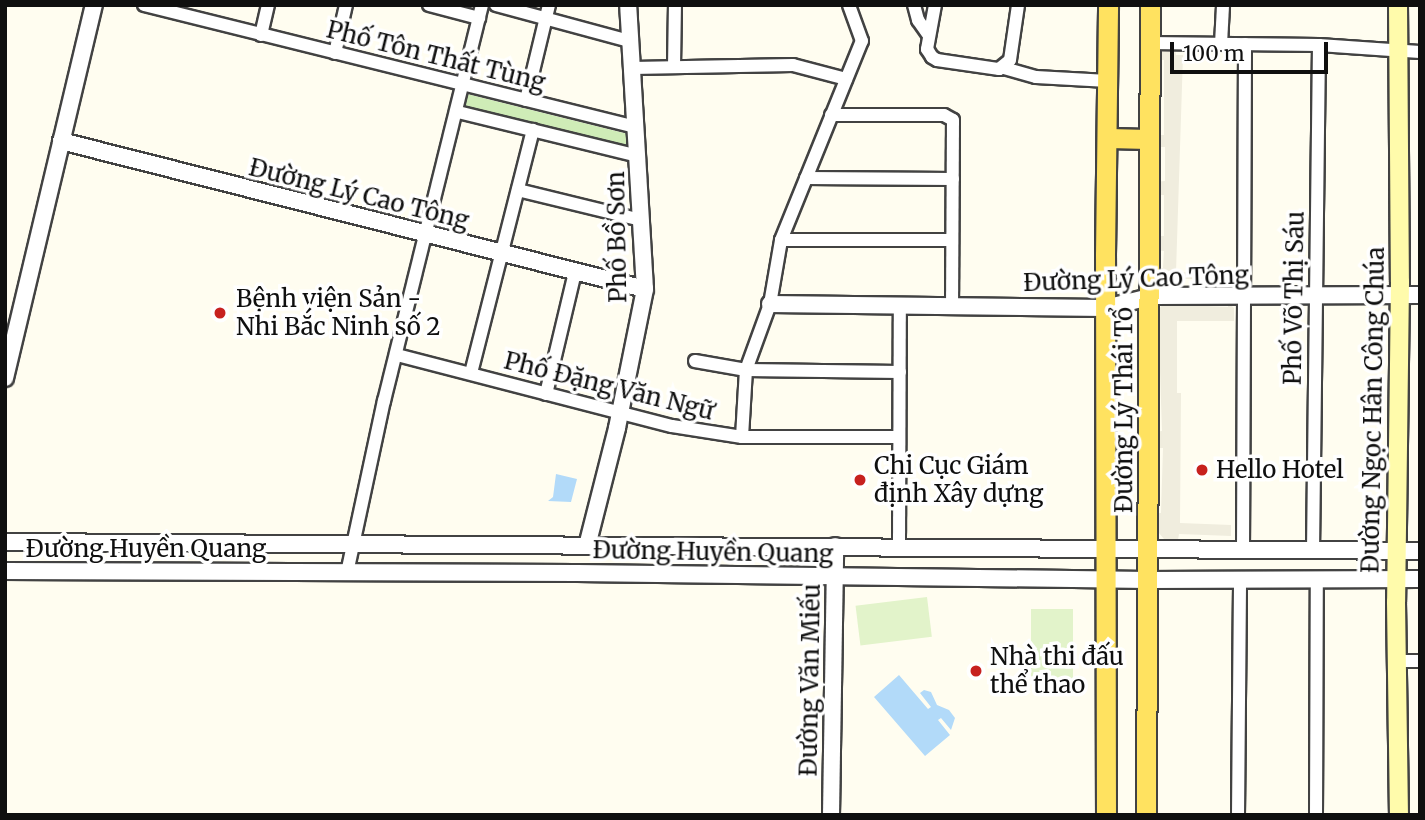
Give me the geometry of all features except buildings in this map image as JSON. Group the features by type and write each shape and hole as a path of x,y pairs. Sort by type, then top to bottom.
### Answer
{"main road":[{"name":"Đường Lý Thái Tổ","path":"1106,815 1105,308 1108,5"},
{"name":"Đường Lý Thái Tổ","path":"1146,815 1150,5"},
{"name":"Đường Ngọc Hân Công Chúa","path":"1398,5 1396,580 1399,815"},
{"path":"1108,138 1148,139"}],"street":[{"path":"5,377 94,5"},
{"name":"Phố Tôn Thất Tùng","path":"144,5 189,11 261,35 636,127"},
{"path":"261,35 268,5"},
{"path":"335,53 346,5"},
{"path":"347,573 351,546 480,12 429,5"},
{"path":"496,5 547,12 629,41"},
{"name":"Phố Bồ Sơn","path":"577,573 618,414 645,289 628,5"},
{"path":"674,67 676,5"},
{"path":"742,437 747,370 770,304 781,240 862,41 849,5"},
{"path":"914,5 918,20 929,37"},
{"path":"935,5 928,52 937,60 1004,68 1035,77 1108,80"},
{"path":"1004,68 1010,60 1018,5"},
{"path":"1221,44 1223,5"},
{"path":"526,100 547,12"},
{"path":"1149,43 1319,45 1420,52"},
{"path":"1243,550 1245,44"},
{"name":"Phố Võ Thị Sáu","path":"1313,551 1319,45"},
{"path":"632,68 793,65 846,79"},
{"path":"458,112 638,156"},
{"path":"831,115 948,116 954,124 952,306"},
{"path":"471,373 533,130"},
{"name":"Đường Lý Cao Tông","path":"61,141 645,289"},
{"path":"806,178 953,179"},
{"path":"518,190 641,220"},
{"path":"781,240 952,240"},
{"path":"546,394 575,272"},
{"name":"Đường Lý Cao Tông","path":"770,304 1105,308 1148,298 1420,295"},
{"path":"899,546 900,306"},
{"name":"Phố Đặng Văn Ngữ","path":"397,355 618,414 742,437 899,437"},
{"path":"695,361 747,370 900,372"},
{"path":"5,529 11,542"},
{"name":"Đường Huyền Quang","path":"11,542 464,547 684,545 1420,551"},
{"path":"132,542 132,572"},
{"path":"244,573 245,545"},
{"path":"682,575 684,545"},
{"name":"Đường Văn Miếu","path":"831,815 835,546"},
{"path":"463,574 464,547"},
{"path":"965,577 966,547"},
{"path":"1274,550 1274,578"},
{"name":"Đường Huyền Quang","path":"5,571 577,573 1148,580 1420,579"},
{"path":"1316,815 1317,578"},
{"path":"1238,815 1240,579"},
{"path":"1397,661 1420,661"}],"green space":[{"path":"467,94 633,135 630,149 464,108"},
{"path":"927,597 932,637 860,645 856,606"},
{"path":"1031,609 1073,609 1073,682 1031,682"}],"shaded area":[{"path":"1175,49 1176,55 1183,55 1176,272 1223,273 1223,279 1177,279 1176,286 1164,286 1157,279 1155,268 1163,268 1164,251 1152,250 1152,236 1164,236 1164,195 1153,195 1153,182 1165,181 1165,147 1155,147 1155,135 1164,135 1164,60 1155,60 1160,51"},
{"path":"1228,302 1234,308 1234,321 1177,321 1177,393 1181,393 1180,523 1231,525 1231,536 1179,534 1178,540 1164,539 1153,526 1153,513 1161,513 1163,448 1153,448 1153,432 1162,431 1160,371 1153,371 1154,348 1158,347 1159,324 1154,324 1156,313 1163,304 1228,307"}],"water":[{"path":"556,474 577,479 571,502 548,501 553,497"},
{"path":"899,675 928,709 931,707 920,693 924,690 931,692 937,705 949,710 955,718 951,730 941,718 938,720 950,735 925,756 874,697"}],"place":[{"name":"Bệnh viện Sản - Nhi Bắc Ninh số 2","path":"220,313"},
{"name":"Hello Hotel","path":"1202,470"},
{"name":"Chi Cục Giám định Xây dựng","path":"860,480"},
{"name":"Nhà thi đấu thể thao","path":"976,671"}]}
